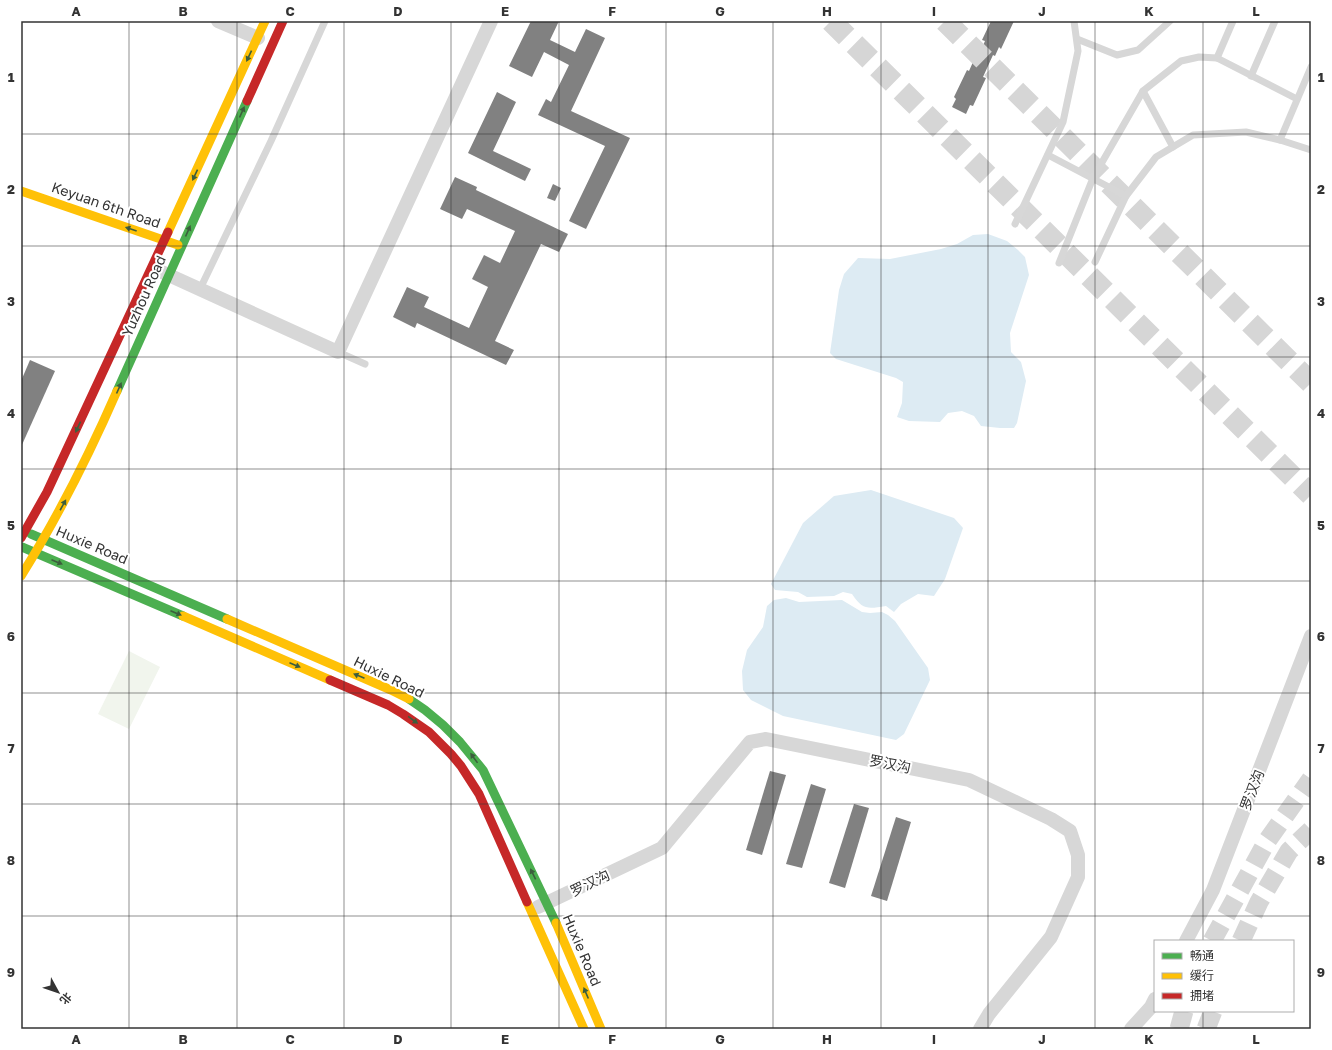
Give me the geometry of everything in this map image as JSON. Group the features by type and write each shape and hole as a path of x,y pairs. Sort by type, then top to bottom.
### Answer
{"main road":[{"name":"Yuzhou Road","path":"21,576 44,540 66,500 109,411 169,275 164,254 164,240 265,21"},
{"name":"Yuzhou Road","path":"22,533 47,492 152,268 164,254 182,246 283,21"},
{"name":"Keyuan 6th Road","path":"21,191 182,246"},
{"name":"Huxie Road","path":"22,533 44,540 391,690 415,703 436,719 457,738 482,770 547,903 601,1029"},
{"name":"Huxie Road","path":"21,546 388,705 427,730 445,746 470,779 479,794 584,1029"}],"street":[{"path":"218,21 258,38"},
{"path":"152,268 338,352 491,21"},
{"name":"罗汉沟","path":"1187,940 1213,890 1311,636"},
{"name":"罗汉沟","path":"532,910 662,848 750,742 766,740 969,780 1051,819 1070,831 1078,854 1078,877 1051,937 989,1014 980,1029"},
{"path":"1131,1029 1151,1007 1154,1000"}],"lane":[{"path":"200,290 325,21"},
{"path":"1015,224 1063,122 1078,51 1074,21"},
{"path":"1076,39 1117,55 1138,50 1170,21"},
{"path":"1217,58 1233,21"},
{"path":"1251,76 1275,21"},
{"path":"1060,263 1093,178 1144,91 1181,62 1199,57 1217,58 1297,99"},
{"path":"1280,140 1311,68"},
{"path":"1144,91 1173,147"},
{"path":"1095,262 1126,196 1156,157 1193,135 1246,132 1280,140 1311,150"},
{"path":"1048,155 1126,196"},
{"path":"338,352 365,364"}],"shaded area":[{"path":"988,234 1007,241 1025,257 1029,275 1010,333 1011,352 1021,362 1026,381 1017,423 1014,428 981,426 974,416 962,411 948,413 940,422 909,421 897,417 902,403 903,382 896,378 836,359 830,353 839,290 844,274 858,258 890,259 941,249 957,244 973,235"},
{"path":"871,490 954,518 963,528 945,579 934,596 918,594 901,604 894,612 886,606 870,608 863,606 852,594 843,592 834,596 807,597 798,592 775,590 771,584 803,523 834,496"},
{"path":"786,598 799,602 842,600 862,612 882,612 895,621 928,668 930,680 904,734 896,740 783,716 751,700 743,690 742,671 747,650 763,627 767,606 774,600"},
{"path":"129,651 160,667 129,729 98,714"}],"building":[{"path":"531,21 559,21 550,40 575,52 586,29 605,38 571,111 630,138 586,229 569,221 605,146 538,115 546,99 551,102 569,65 544,52 532,77 509,66"},
{"path":"991,21 1014,21 1001,49 999,47 995,56 993,55 983,77 986,78 973,106 970,105 966,114 952,107 956,99 954,97 967,70 969,71 973,62 975,63 985,41 982,40"},
{"path":"497,92 516,102 493,151 531,169 525,181 468,153"},
{"path":"455,177 477,187 476,190 568,234 559,252 541,244 495,341 514,350 506,365 417,323 415,328 393,317 407,287 429,297 424,307 469,328 488,287 472,279 484,255 500,263 515,231 467,209 462,219 440,209"},
{"path":"553,184 561,188 555,201 547,198"},
{"path":"30,360 55,371 21,447 21,381"},
{"path":"770,771 786,775 762,855 746,850"},
{"path":"811,784 826,789 802,868 786,864"},
{"path":"854,804 869,808 845,888 829,883"},
{"path":"896,817 911,822 887,901 871,896"}],"tunnel":[{"path":"831,21 1311,495"},
{"path":"945,21 1311,383"},
{"path":"1213,940 1267,841 1311,779"},
{"path":"1241,940 1259,902 1289,851 1311,830"},
{"path":"1179,1029 1184,1012"},
{"path":"1206,1029 1213,1012"}],"traffic: fast":[{"path":"117,391 247,101"},
{"path":"31,534 227,619"},
{"path":"22,547 183,616"},
{"path":"409,699 443,725 460,742 483,770 556,923"}],"traffic: slow":[{"path":"168,232 265,21"},
{"path":"21,191 178,245"},
{"path":"21,576 48,531 72,485 117,391"},
{"path":"183,616 330,680"},
{"path":"227,619 409,699"},
{"path":"527,902 584,1029"},
{"path":"556,923 601,1029"}],"traffic: jam":[{"path":"247,101 283,21"},
{"path":"21,538 47,492 168,232"},
{"path":"330,680 388,705 403,714 429,732 451,754 461,766 479,794 527,902"}]}
